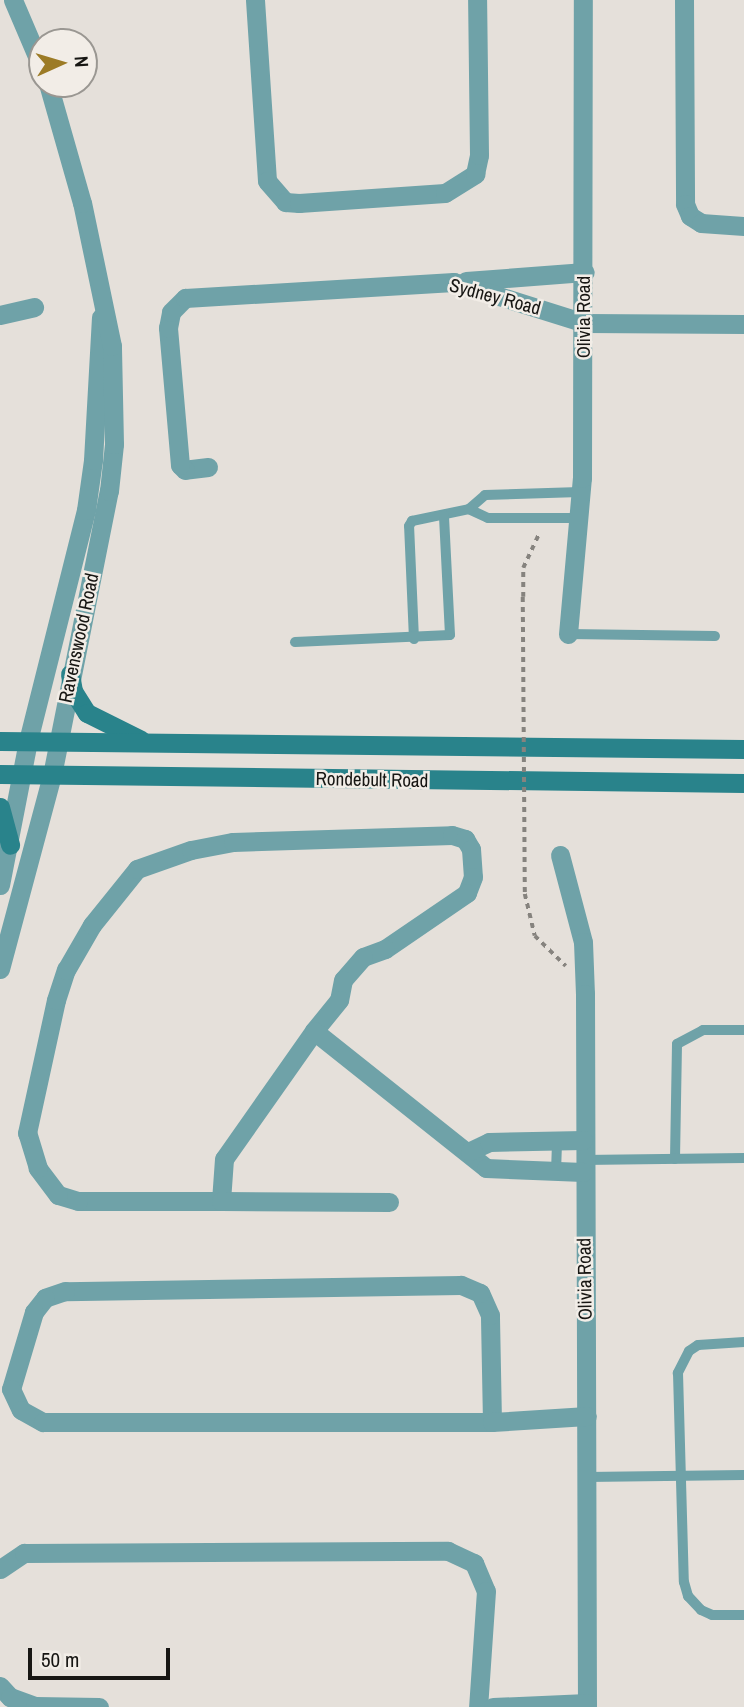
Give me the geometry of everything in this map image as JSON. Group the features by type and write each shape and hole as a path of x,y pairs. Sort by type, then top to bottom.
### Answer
{"main road":[{"path":"70,674 73,691 87,713 151,744"},
{"name":"Rondebult Road","path":"0,741 744,749"},
{"name":"Rondebult Road","path":"0,774 744,783"},
{"path":"0,807 10,845"}],"street":[{"path":"13,0 28,35"},
{"path":"255,0 267,181 285,202 299,203 444,193 475,174 479,155 477,0"},
{"name":"Olivia Road","path":"568,634 580,492 585,323 583,0"},
{"path":"684,0 685,204 690,216 701,223 744,226"},
{"name":"Ravenswood Road","path":"0,969 52,775 70,674 98,551 114,444 112,346 64,133 53,98"},
{"path":"454,282 585,272"},
{"name":"Sydney Road","path":"208,467 185,470 180,465 168,328 177,303 203,294 454,282 585,323 744,324"},
{"name":"Ravenswood Road","path":"0,884 10,845 28,741 86,510 93,460 96,345 103,303"},
{"path":"0,315 34,307"},
{"path":"221,1201 224,1159 339,1000 343,980 363,957 385,949 467,894 473,877 471,849 465,839 452,835 282,838 191,850 137,869 124,881 66,970 41,1056 27,1133 50,1186 58,1195 78,1201 389,1202"},
{"name":"Olivia Road","path":"560,855 583,943 585,994 583,1158 587,1416 587,1705"},
{"path":"314,1031 470,1151 486,1168 497,1172 556,1172 583,1158 557,1141 489,1142 470,1151"},
{"path":"492,1422 490,1315 480,1293 461,1286 65,1291 45,1298 34,1312 11,1389 22,1410 43,1422 492,1422 587,1416"},
{"path":"0,1569 24,1553 448,1551 474,1563 486,1591 478,1707"},
{"path":"0,1686 10,1698 35,1706 99,1707"},
{"path":"493,1707 587,1705"}],"lane":[{"path":"414,639 407,533 412,521 469,509 485,495 580,492"},
{"path":"469,509 488,519 576,518"},
{"path":"295,642 446,638 453,631 444,515"},
{"path":"568,634 715,636"},
{"path":"675,1159 677,1044 703,1030 744,1030"},
{"path":"556,1172 557,1141"},
{"path":"583,1158 744,1158"},
{"path":"744,1342 698,1345 682,1361 678,1373 684,1475 684,1581 688,1596 712,1615 744,1615"},
{"path":"587,1477 744,1475"}],"path":[{"path":"523,597 526,894 535,936 570,971 585,994"}]}
